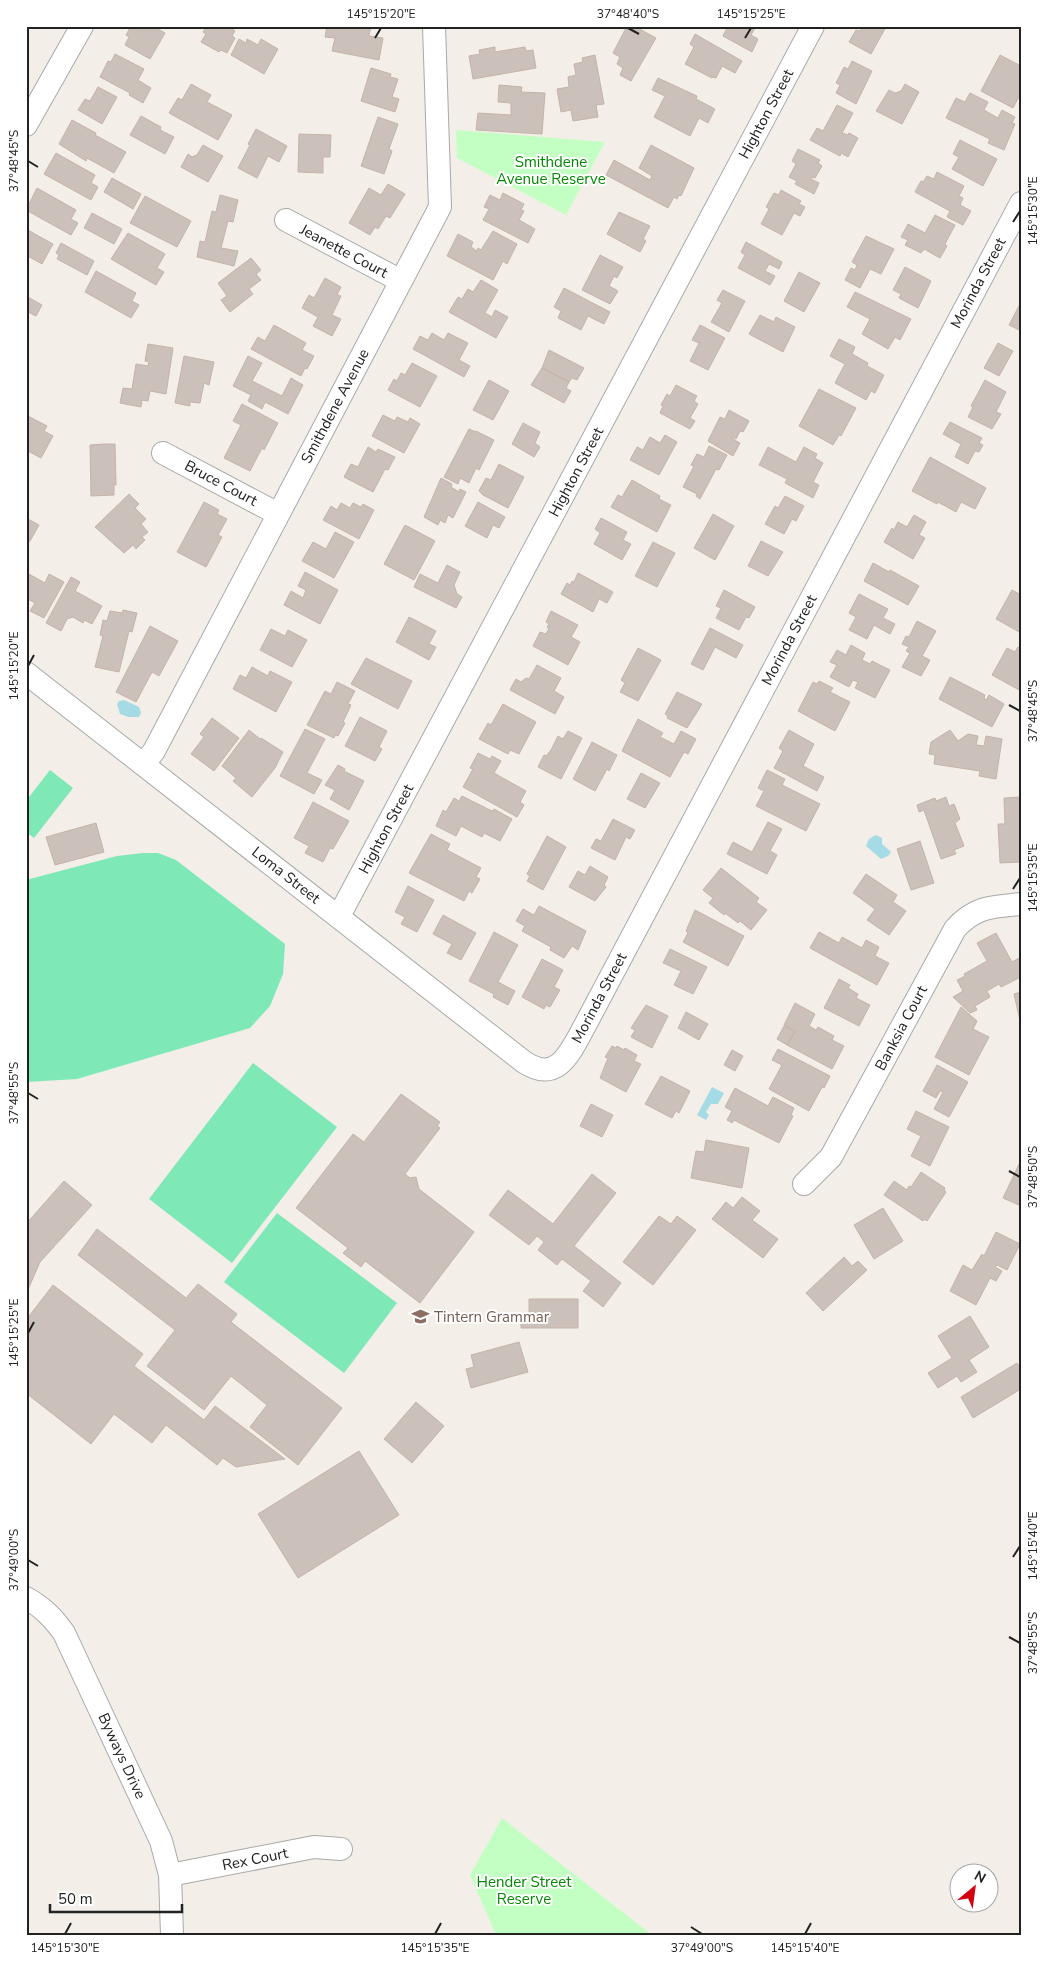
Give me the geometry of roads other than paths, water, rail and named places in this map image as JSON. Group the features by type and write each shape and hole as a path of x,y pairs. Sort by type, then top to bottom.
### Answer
{"street":[{"path":"26,125 82,26"},
{"name":"Smithdene Avenue","path":"144,764 154,751 440,207 434,26"},
{"name":"Highton Street","path":"339,916 813,26"},
{"name":"Morinda Street","path":"548,1069 558,1066 564,1061 573,1047 1021,203"},
{"name":"Jeanette Court","path":"286,220 401,281"},
{"name":"Bruce Court","path":"163,453 278,514"},
{"name":"Loma Street","path":"26,673 524,1062 532,1067 548,1069"},
{"name":"Banksia Court","path":"804,1184 831,1157 955,929 963,920 987,907 1021,904"},
{"name":"Byways Drive","path":"26,1598 40,1605 53,1618 71,1648 161,1841 170,1875 172,1935"},
{"name":"Rex Court","path":"170,1875 314,1847 341,1849"}],"water":[{"path":"124,700 139,707 141,713 139,717 128,717 120,714 117,704 119,701"},
{"path":"876,835 882,838 882,844 891,852 888,856 881,859 866,846 869,839"},
{"path":"712,1087 724,1093 718,1104 711,1104 706,1112 709,1115 706,1120 697,1115"}],"place":[{"name":"Tintern Grammar","path":"420,1317"}],"park label":[{"name":"Smithdene Avenue Reserve","path":"551,170"},
{"name":"Hender Street Reserve","path":"524,1890"}]}
